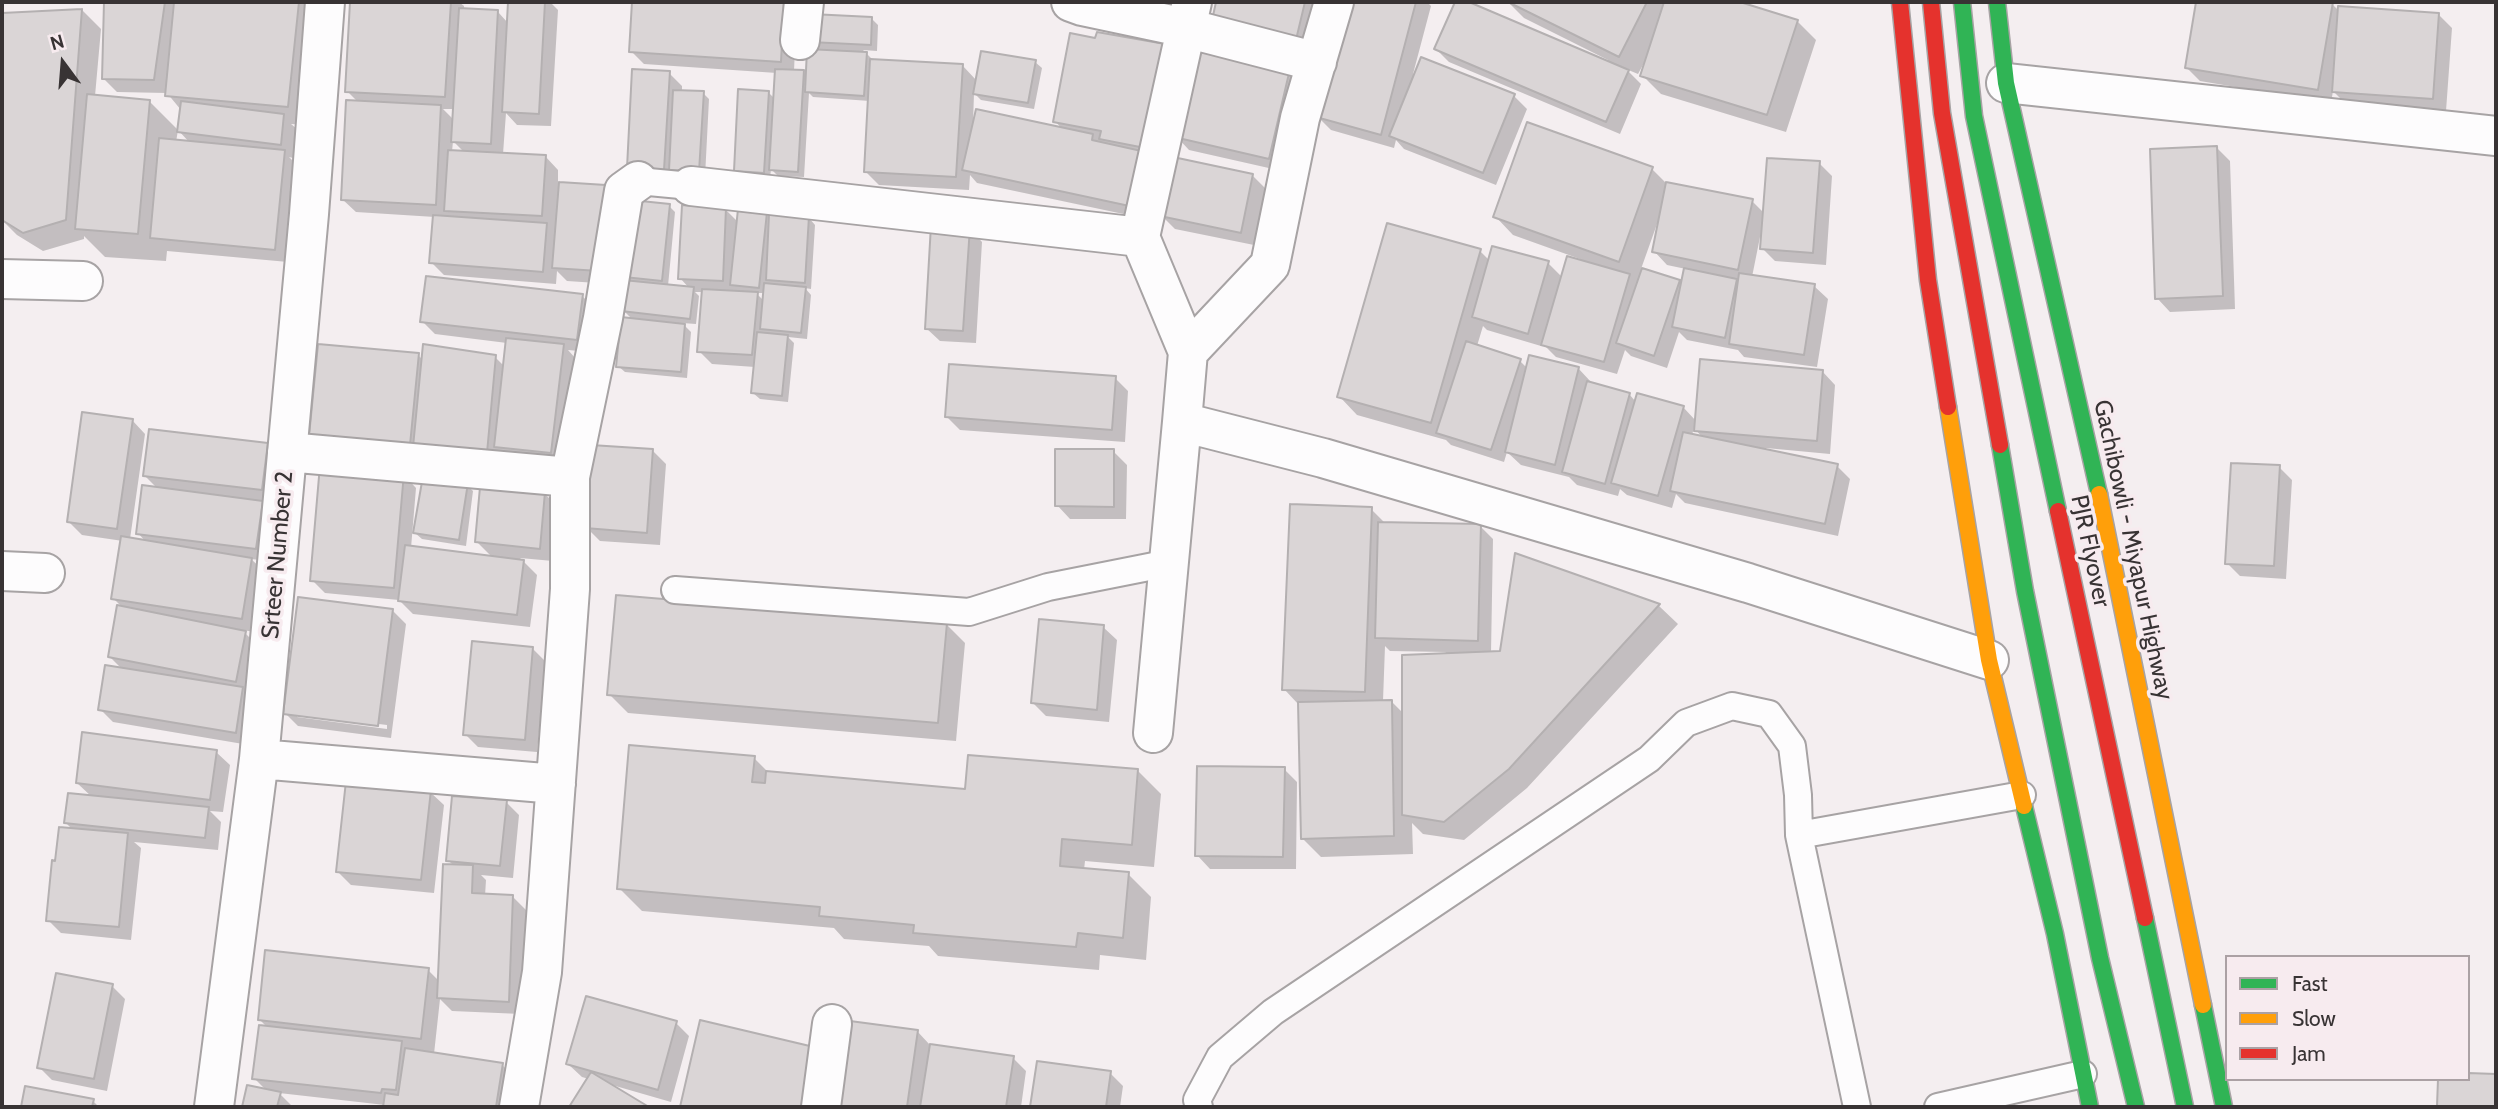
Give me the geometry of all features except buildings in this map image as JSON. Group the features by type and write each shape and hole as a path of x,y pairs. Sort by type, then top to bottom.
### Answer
{"main road":[{"path":"1900,2 1928,280 1989,660 2055,934 2090,1107"},
{"path":"1931,2 1942,113 2025,592 2100,958 2136,1107"},
{"name":"PJR Flyover","path":"1962,2 1974,116 2185,1107"},
{"name":"Gachibowli - Miyapur Highway","path":"1997,2 2006,83 2089,445 2224,1107"}],"street":[{"name":"Srteer Number 2","path":"214,1107 259,759 309,214 325,2"},
{"path":"800,40 804,2"},
{"path":"1071,2 1082,6 1189,15 1317,62"},
{"path":"1188,352 1270,265 1300,118 1334,2"},
{"path":"1153,733 1188,352 1140,237 1189,15"},
{"path":"2006,83 2496,136"},
{"path":"519,1107 542,972 570,589 570,477 603,318 624,191 638,181"},
{"path":"691,186 1140,237"},
{"path":"2,279 83,281"},
{"path":"1182,422 1323,458 1748,583 1989,660"},
{"path":"287,452 570,477"},
{"path":"2,571 45,573"},
{"path":"259,759 556,784"},
{"path":"821,1107 832,1024"}],"lane":[{"path":"638,181 691,186"},
{"path":"675,590 969,612 1048,587 1168,563"},
{"path":"1199,1107 1197,1100 1220,1057 1273,1012 1649,759 1686,723 1732,706 1769,714 1792,746 1798,795 1799,835 1857,1107"},
{"path":"1799,835 2022,795"},
{"path":"1938,1107 2083,1074"}],"traffic: fast":[{"path":"1962,2 1974,116 2058,511"},
{"path":"1997,2 2006,83 2099,494"},
{"path":"2000,445 2025,591 2100,958 2136,1107"},
{"path":"2024,806 2055,934 2090,1107"},
{"path":"2145,918 2185,1107"},
{"path":"2203,1005 2224,1107"}],"traffic: slow":[{"path":"1948,407 1989,660 2024,806"},
{"path":"2099,494 2203,1005"}],"traffic: jam":[{"path":"1900,2 1928,280 1948,407"},
{"path":"1931,2 1942,113 2000,445"},
{"path":"2058,511 2145,918"}]}
